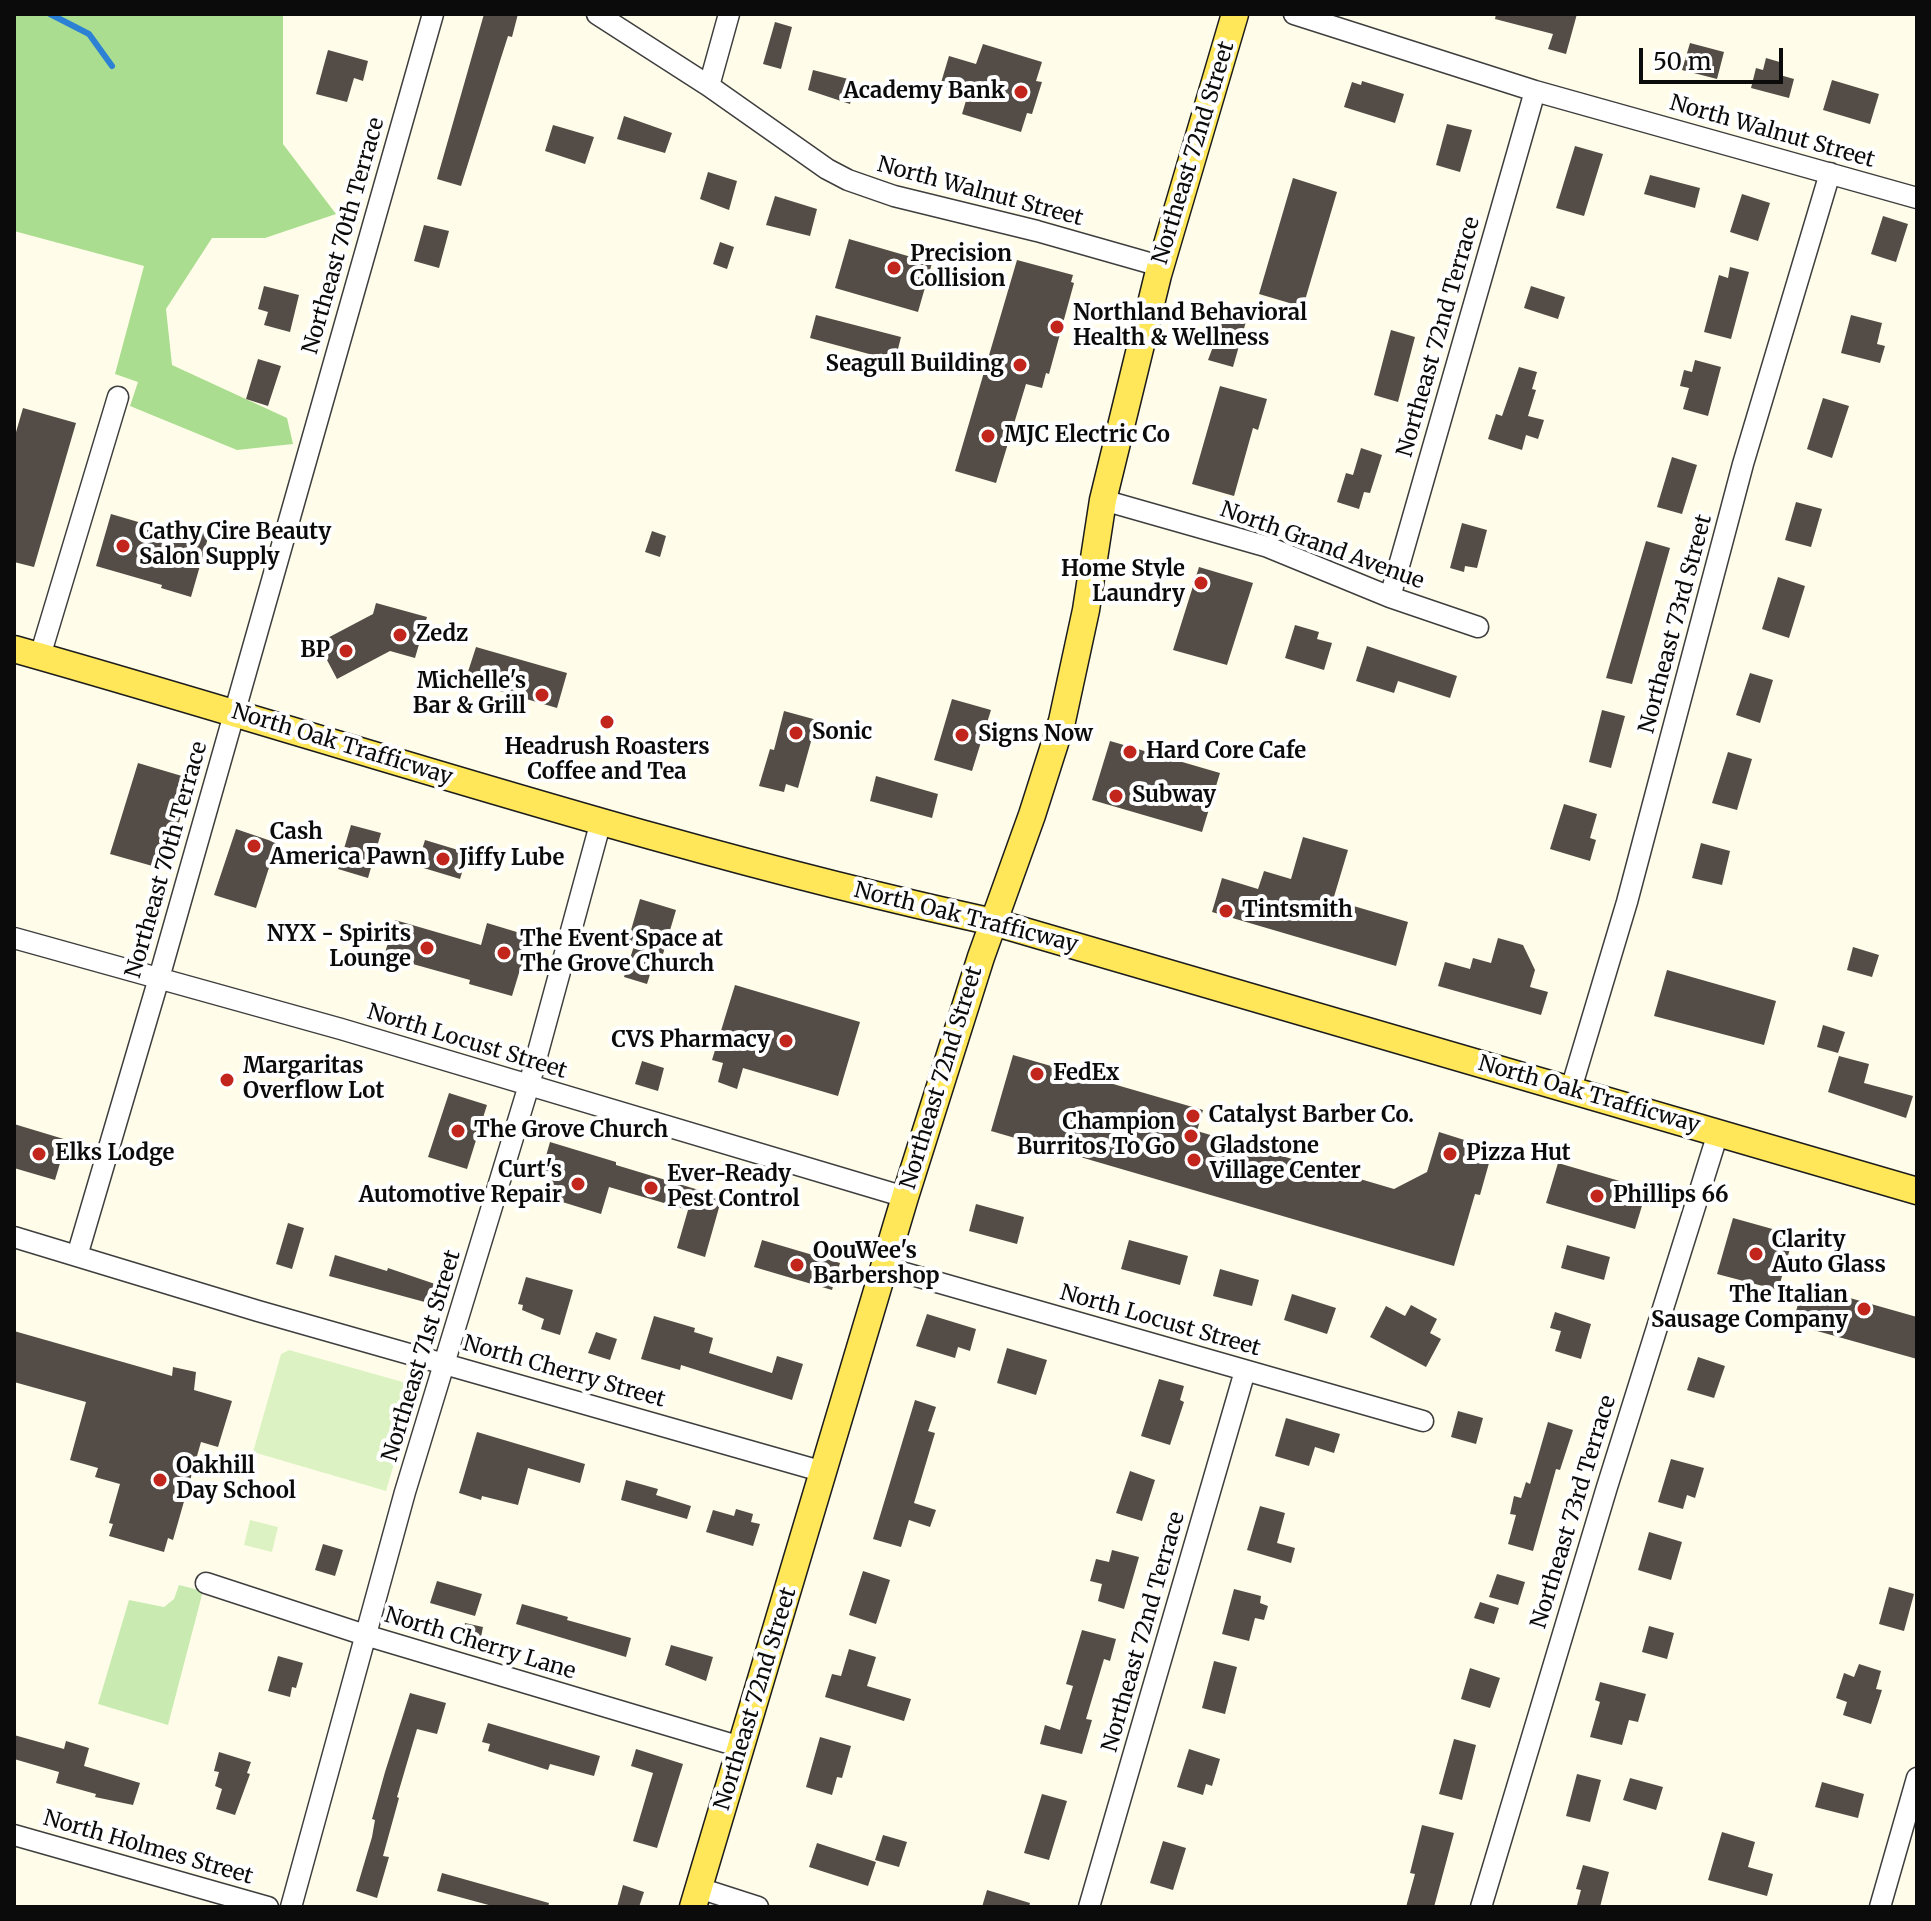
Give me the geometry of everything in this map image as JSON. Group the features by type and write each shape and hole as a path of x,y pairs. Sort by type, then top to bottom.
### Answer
{"main road":[{"name":"Northeast 72nd Street","path":"696,1897 905,1197 993,922 1062,721 1086,610 1103,500 1160,266 1235,14"},
{"name":"North Oak Trafficway","path":"14,649 601,821 896,901 993,922 1917,1191"}],"street":[{"name":"Northeast 70th Terrace","path":"77,1256 433,14"},
{"name":"North Walnut Street","path":"597,14 709,86 827,169 870,189 1160,266"},
{"path":"709,86 729,14"},
{"name":"North Walnut Street","path":"1294,14 1535,91 1917,198"},
{"name":"Northeast 72nd Terrace","path":"1390,597 1535,91"},
{"name":"Northeast 73rd Street","path":"1571,1089 1627,902 1743,464 1830,173"},
{"path":"40,656 118,397"},
{"name":"North Grand Avenue","path":"1103,500 1268,547 1390,597 1478,627"},
{"name":"Northeast 71st Street","path":"291,1907 365,1635 529,1085 601,821"},
{"name":"North Locust Street","path":"14,938 529,1085 905,1197"},
{"name":"Northeast 73rd Terrace","path":"1481,1907 1611,1472 1718,1133"},
{"name":"North Cherry Street","path":"14,1237 824,1472"},
{"name":"North Locust Street","path":"884,1267 1423,1421"},
{"name":"Northeast 72nd Terrace","path":"1089,1907 1245,1371"},
{"name":"North Cherry Lane","path":"206,1583 365,1635 741,1747"},
{"path":"1880,1907 1917,1778"},
{"name":"North Holmes Street","path":"14,1835 268,1907"},
{"path":"696,1897 758,1907"}],"green space":[{"path":"14,14 283,14 283,144 336,214 265,238 212,238 166,309 172,365 287,418 293,444 237,450 130,406 138,382 115,374 144,266 14,231"},
{"path":"289,1350 417,1386 386,1491 253,1452 281,1354"},
{"path":"250,1520 278,1527 272,1552 244,1545"},
{"path":"179,1585 203,1591 168,1725 98,1704 129,1600 164,1607 174,1599"}],"building":[{"path":"484,14 518,14 512,37 508,36 461,186 437,179"},
{"path":"1496,14 1577,14 1566,54 1548,49 1553,34 1495,19"},
{"path":"775,22 792,27 781,69 763,64"},
{"path":"1690,43 1724,52 1717,79 1682,70"},
{"path":"983,44 1042,62 1036,81 1042,82 1032,114 1027,113 1021,132 962,114 968,94 940,86 949,56 976,64"},
{"path":"328,50 368,61 363,81 354,78 347,102 316,94"},
{"path":"1766,58 1783,63 1780,75 1794,79 1789,98 1751,88 1756,68 1763,70"},
{"path":"813,70 856,81 850,104 808,90"},
{"path":"1832,80 1879,94 1870,124 1823,110"},
{"path":"1362,81 1404,94 1395,123 1344,107 1352,82 1361,85"},
{"path":"624,116 672,133 665,153 617,139"},
{"path":"1447,124 1472,130 1460,172 1436,165"},
{"path":"553,125 594,137 585,164 545,151"},
{"path":"1575,146 1603,154 1584,216 1556,208"},
{"path":"708,172 737,181 729,210 700,199"},
{"path":"1650,175 1700,188 1695,208 1644,194"},
{"path":"1293,178 1337,192 1303,307 1259,294"},
{"path":"1742,194 1770,203 1758,241 1730,232"},
{"path":"775,196 817,209 810,236 766,225"},
{"path":"1883,216 1908,224 1896,262 1871,254"},
{"path":"424,225 449,231 439,268 414,261"},
{"path":"849,239 932,263 918,312 835,288"},
{"path":"720,242 734,247 727,269 713,264"},
{"path":"1017,260 1073,275 1071,282 1074,283 1049,374 1046,373 1042,388 1026,384 996,483 955,471"},
{"path":"1730,267 1749,272 1731,339 1704,332 1719,275 1728,278"},
{"path":"264,286 299,295 290,332 264,325 268,312 258,309"},
{"path":"1531,286 1565,297 1558,319 1524,308"},
{"path":"1226,312 1247,318 1233,367 1208,360"},
{"path":"816,315 901,337 895,361 810,338"},
{"path":"1851,315 1882,323 1877,344 1885,346 1880,363 1841,353"},
{"path":"1391,330 1415,337 1398,402 1374,395"},
{"path":"258,359 281,366 268,406 246,399"},
{"path":"1695,360 1721,367 1708,416 1683,409 1689,388 1680,386 1684,370 1692,372"},
{"path":"1519,367 1537,372 1532,389 1536,390 1528,416 1544,420 1538,439 1526,435 1522,450 1488,439 1496,414 1502,416"},
{"path":"1220,386 1267,399 1258,430 1253,428 1234,496 1192,484"},
{"path":"1823,398 1849,406 1832,458 1807,449"},
{"path":"23,408 76,423 34,567 14,562 14,439"},
{"path":"1361,448 1382,455 1370,493 1364,492 1359,509 1337,502 1346,473 1353,475"},
{"path":"1672,457 1697,465 1682,514 1657,507"},
{"path":"1796,502 1822,509 1811,547 1785,540"},
{"path":"111,514 176,533 179,522 210,531 191,597 161,588 162,585 96,566"},
{"path":"1462,523 1487,530 1477,568 1465,566 1464,572 1450,568"},
{"path":"652,531 666,536 660,557 645,552"},
{"path":"1646,541 1670,548 1632,684 1606,678"},
{"path":"1199,567 1253,583 1227,665 1173,650"},
{"path":"1778,577 1805,586 1789,638 1762,629"},
{"path":"376,603 427,617 415,658 390,651 337,679 318,643 373,614"},
{"path":"1295,625 1319,632 1317,639 1332,643 1324,670 1285,658"},
{"path":"1367,646 1457,676 1450,698 1398,681 1394,693 1356,681"},
{"path":"476,647 567,673 557,708 465,681"},
{"path":"1750,673 1773,680 1760,723 1736,715"},
{"name":"Signs Now","path":"952,699 991,710 972,771 934,760"},
{"path":"1602,710 1625,716 1611,768 1589,762"},
{"name":"Sonic","path":"784,711 817,720 798,788 786,784 784,792 759,786 770,749 774,750"},
{"path":"1110,741 1220,773 1202,832 1092,800"},
{"path":"1728,752 1752,759 1737,810 1712,803"},
{"path":"138,763 192,779 178,826 169,824 156,867 110,854"},
{"path":"876,776 938,794 932,818 870,801"},
{"path":"1564,804 1597,814 1590,838 1596,840 1590,861 1550,849"},
{"path":"351,825 381,833 368,878 338,869"},
{"path":"236,829 277,843 256,908 214,895"},
{"path":"1303,837 1348,850 1333,900 1408,922 1396,966 1212,912 1222,878 1258,889 1264,871 1291,879"},
{"name":"Jiffy Lube","path":"425,840 468,853 460,879 417,866"},
{"path":"1701,843 1730,851 1722,885 1692,878"},
{"path":"640,899 676,910 663,954 657,952 647,984 624,977 634,946 627,944"},
{"path":"395,920 481,945 487,923 530,936 528,942 532,943 526,965 522,963 512,996 469,984 470,980 384,956"},
{"path":"1498,938 1523,945 1535,970 1530,987 1548,992 1541,1015 1438,986 1445,962 1470,969 1473,958 1491,963"},
{"path":"1853,947 1879,955 1872,977 1847,970"},
{"path":"1667,970 1776,1001 1764,1045 1654,1016"},
{"name":"CVS Pharmacy","path":"735,985 860,1022 838,1096 743,1068 737,1089 718,1082 723,1063 712,1060"},
{"path":"1823,1025 1845,1032 1838,1053 1817,1047"},
{"name":"Gladstone Village Center","path":"1013,1055 1203,1110 1197,1131 1394,1189 1427,1172 1439,1132 1493,1149 1480,1195 1475,1194 1454,1266 991,1131"},
{"path":"1839,1056 1869,1064 1864,1083 1913,1096 1906,1118 1828,1092"},
{"path":"642,1061 664,1068 658,1091 635,1084"},
{"name":"The Grove Church","path":"449,1093 487,1105 467,1169 428,1157"},
{"name":"Elks Lodge","path":"14,1124 67,1140 55,1180 14,1168"},
{"path":"550,1142 722,1197 705,1257 677,1248 688,1210 609,1187 601,1214 543,1196 551,1172 542,1170"},
{"name":"Phillips 66","path":"1558,1163 1647,1189 1635,1229 1546,1203"},
{"path":"976,1204 1024,1217 1017,1244 969,1231"},
{"name":"Clarity Auto Glass","path":"1733,1218 1794,1235 1778,1290 1717,1274"},
{"path":"288,1223 304,1228 292,1269 276,1264"},
{"name":"OouWee's Barbershop","path":"762,1240 840,1263 832,1290 754,1267"},
{"path":"1129,1240 1188,1256 1180,1285 1121,1269"},
{"path":"1567,1245 1610,1257 1604,1280 1561,1268"},
{"path":"335,1255 438,1285 432,1304 329,1276"},
{"path":"1220,1269 1259,1280 1252,1306 1213,1296"},
{"path":"526,1277 573,1290 560,1335 541,1329 544,1319 522,1310 523,1305 518,1304"},
{"path":"1804,1285 1917,1317 1917,1359 1792,1324"},
{"path":"1292,1294 1336,1308 1327,1334 1284,1320"},
{"path":"1411,1305 1437,1319 1430,1333 1441,1339 1426,1367 1370,1337 1386,1306 1405,1316"},
{"path":"1555,1312 1591,1324 1581,1359 1555,1351 1561,1331 1550,1328"},
{"path":"927,1314 976,1329 970,1351 958,1347 955,1358 916,1346"},
{"path":"654,1316 695,1328 694,1332 713,1338 709,1353 772,1373 777,1356 803,1364 792,1400 681,1365 680,1370 641,1359"},
{"name":"Oakhill Day School","path":"14,1331 172,1376 173,1367 196,1372 194,1390 232,1401 218,1447 201,1442 173,1540 168,1538 164,1552 109,1536 113,1524 109,1523 120,1484 95,1477 98,1468 70,1460 86,1402 14,1382"},
{"path":"596,1332 617,1339 610,1360 588,1353"},
{"path":"1007,1348 1047,1360 1036,1395 997,1383"},
{"path":"1698,1357 1725,1366 1714,1398 1687,1390"},
{"path":"1159,1379 1184,1386 1180,1400 1184,1402 1170,1445 1141,1436"},
{"path":"915,1400 936,1407 928,1431 935,1433 914,1503 936,1510 930,1527 909,1520 901,1547 873,1539"},
{"path":"1458,1411 1483,1418 1476,1444 1451,1437"},
{"path":"1286,1418 1340,1434 1334,1453 1315,1447 1309,1466 1275,1456"},
{"path":"1548,1422 1573,1430 1560,1470 1556,1469 1533,1551 1508,1544 1516,1515 1510,1514 1514,1496 1521,1498 1526,1482 1530,1484"},
{"path":"477,1432 585,1464 580,1483 528,1468 518,1505 482,1496 481,1500 459,1493"},
{"path":"1671,1459 1704,1468 1695,1498 1687,1495 1683,1509 1658,1502"},
{"path":"1130,1471 1155,1480 1142,1521 1116,1513"},
{"path":"626,1480 658,1489 656,1495 691,1506 687,1519 621,1500"},
{"path":"1260,1506 1285,1513 1277,1543 1295,1548 1291,1563 1247,1550"},
{"path":"736,1509 753,1514 751,1522 760,1524 753,1546 706,1532 713,1510 734,1516"},
{"path":"1649,1532 1682,1542 1671,1580 1638,1570"},
{"path":"323,1544 343,1550 335,1576 315,1570"},
{"path":"1112,1550 1139,1557 1124,1609 1098,1601 1102,1584 1090,1581 1096,1559 1109,1562"},
{"path":"863,1571 890,1580 876,1624 849,1615"},
{"path":"1497,1574 1525,1582 1518,1605 1489,1597"},
{"path":"437,1581 482,1594 475,1616 430,1603"},
{"path":"1889,1587 1914,1594 1904,1631 1879,1624"},
{"path":"1234,1589 1261,1596 1260,1603 1268,1606 1264,1620 1255,1618 1249,1641 1222,1634"},
{"path":"1480,1602 1499,1608 1494,1624 1474,1618"},
{"path":"522,1604 631,1638 626,1657 516,1624"},
{"path":"465,1623 483,1627 480,1642 462,1638"},
{"path":"1649,1626 1674,1633 1667,1659 1642,1652"},
{"path":"1082,1630 1116,1639 1110,1661 1104,1659 1086,1719 1092,1720 1082,1754 1040,1744 1045,1725 1060,1730 1073,1686 1066,1684"},
{"path":"671,1645 713,1657 706,1681 665,1665"},
{"path":"849,1649 876,1657 867,1686 911,1699 904,1721 825,1697 832,1674 841,1676"},
{"path":"278,1656 303,1663 290,1697 268,1691"},
{"path":"1214,1661 1237,1667 1225,1714 1202,1708"},
{"path":"1859,1664 1881,1671 1876,1689 1882,1690 1871,1724 1843,1715 1847,1702 1836,1698 1844,1673 1854,1677"},
{"path":"1470,1668 1500,1678 1490,1708 1461,1699"},
{"path":"1600,1682 1646,1694 1638,1722 1629,1720 1622,1745 1590,1737 1600,1702 1595,1700"},
{"path":"410,1693 446,1703 437,1734 417,1729 383,1856 389,1857 377,1898 356,1891 372,1837 375,1820 372,1819"},
{"path":"488,1723 600,1756 594,1776 550,1764 548,1770 488,1751 490,1744 482,1742"},
{"path":"14,1735 64,1749 66,1741 89,1748 84,1766 140,1783 133,1805 95,1797 96,1794 56,1783 59,1772 14,1759"},
{"path":"820,1737 851,1746 842,1778 837,1777 832,1795 806,1787"},
{"path":"1454,1739 1476,1745 1462,1800 1439,1794"},
{"path":"636,1749 683,1764 657,1848 633,1841 653,1773 631,1766"},
{"path":"1189,1749 1220,1759 1212,1786 1206,1784 1203,1795 1177,1787"},
{"path":"219,1752 251,1762 247,1773 250,1774 235,1815 216,1809 222,1789 215,1786 219,1772 214,1771"},
{"path":"1577,1774 1601,1780 1590,1822 1566,1816"},
{"path":"1630,1778 1663,1787 1656,1810 1623,1800"},
{"path":"1822,1782 1864,1794 1858,1818 1815,1807"},
{"path":"1042,1794 1067,1801 1049,1860 1024,1853"},
{"path":"1422,1825 1454,1833 1434,1907 1406,1907 1415,1874 1410,1873"},
{"path":"1722,1832 1755,1842 1748,1867 1773,1874 1767,1896 1708,1880"},
{"path":"883,1835 907,1842 899,1867 875,1860"},
{"path":"1163,1841 1186,1848 1173,1890 1150,1883"},
{"path":"817,1843 876,1862 868,1886 809,1867"},
{"path":"1583,1865 1609,1872 1600,1907 1577,1905 1581,1890 1576,1889"},
{"path":"442,1873 549,1903 548,1907 496,1907 437,1891"},
{"path":"623,1885 644,1892 639,1907 617,1907"},
{"path":"987,1890 1030,1903 1029,1907 982,1907"}],"waterway":[{"path":"50,14 89,34 112,66"}],"place":[{"name":"Academy Bank","path":"1021,92"},
{"name":"Precision Collision","path":"894,268"},
{"name":"Northland Behavioral Health & Wellness","path":"1057,327"},
{"name":"Seagull Building","path":"1020,365"},
{"name":"MJC Electric Co","path":"988,436"},
{"name":"Cathy Cire Beauty Salon Supply","path":"123,546"},
{"name":"Home Style Laundry","path":"1201,583"},
{"name":"Zedz","path":"400,635"},
{"name":"BP","path":"346,651"},
{"name":"Michelle's Bar & Grill","path":"542,695"},
{"name":"Headrush Roasters Coffee and Tea","path":"607,722"},
{"name":"Sonic","path":"796,733"},
{"name":"Signs Now","path":"962,735"},
{"name":"Hard Core Cafe","path":"1130,752"},
{"name":"Subway","path":"1116,796"},
{"name":"Cash America Pawn","path":"254,846"},
{"name":"Jiffy Lube","path":"443,859"},
{"name":"Tintsmith","path":"1226,911"},
{"name":"NYX - Spirits Lounge","path":"427,948"},
{"name":"The Event Space at The Grove Church","path":"504,953"},
{"name":"CVS Pharmacy","path":"786,1041"},
{"name":"FedEx","path":"1037,1074"},
{"name":"Margaritas Overflow Lot","path":"227,1080"},
{"name":"Catalyst Barber Co.","path":"1193,1116"},
{"name":"The Grove Church","path":"458,1131"},
{"name":"Champion Burritos To Go","path":"1191,1136"},
{"name":"Elks Lodge","path":"39,1154"},
{"name":"Pizza Hut","path":"1450,1154"},
{"name":"Gladstone Village Center","path":"1194,1160"},
{"name":"Curt's Automotive Repair","path":"578,1184"},
{"name":"Ever-Ready Pest Control","path":"651,1188"},
{"name":"Phillips 66","path":"1597,1196"},
{"name":"Clarity Auto Glass","path":"1756,1254"},
{"name":"OouWee's Barbershop","path":"797,1265"},
{"name":"The Italian Sausage Company","path":"1864,1309"},
{"name":"Oakhill Day School","path":"160,1480"}]}
